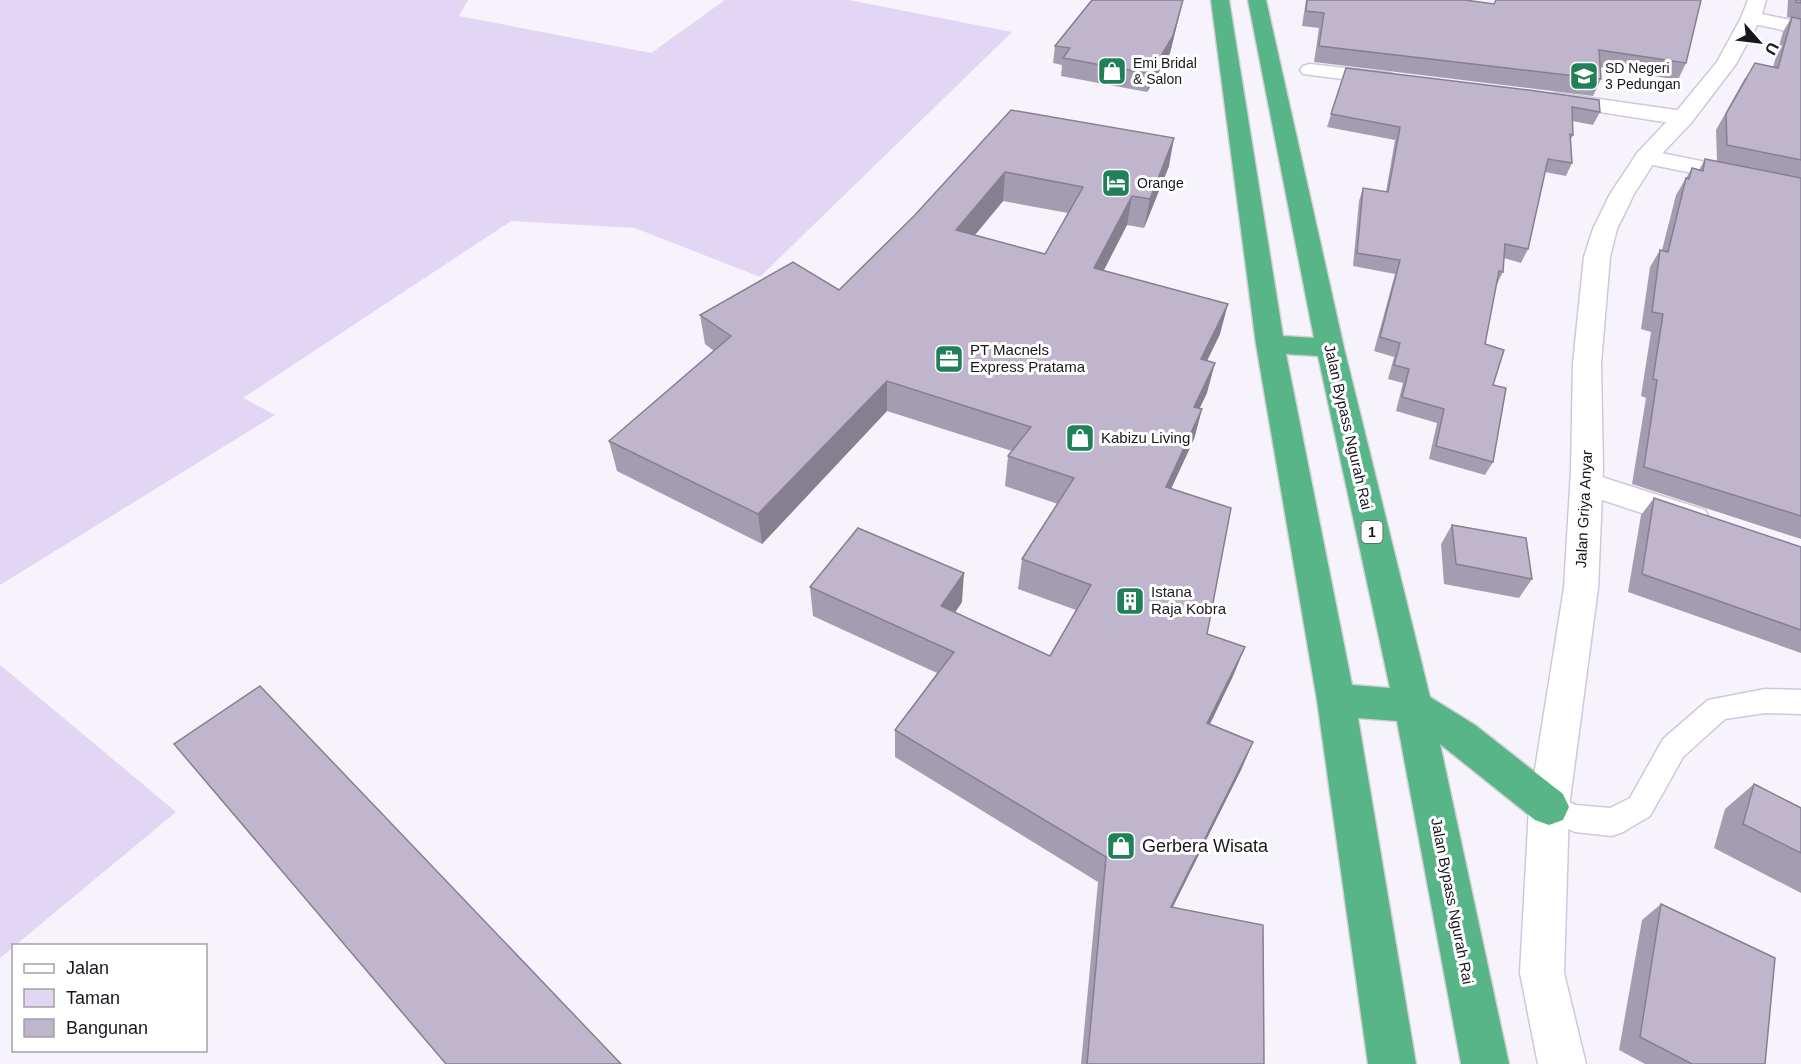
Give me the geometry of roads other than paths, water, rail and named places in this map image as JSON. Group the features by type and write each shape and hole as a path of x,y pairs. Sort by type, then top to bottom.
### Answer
{"highway":[{"path":"1220,0 1270,344 1336,700 1392,1064"},
{"name":"Jalan Bypass Ngurah Rai","path":"1257,0 1330,348 1413,706 1485,1064"},
{"path":"1270,344 1330,348"},
{"path":"1336,700 1413,706 1461,737 1549,807"}],"street":[{"path":"1754,9 1801,28"},
{"name":"Jalan Griya Anyar","path":"1562,1064 1542,973 1549,807 1581,588 1586,483 1587,363 1597,257 1605,229 1622,194 1646,157 1683,118 1726,64 1754,9"},
{"path":"1310,70 1412,81"},
{"path":"1536,96 1683,118"},
{"path":"1646,157 1801,188"},
{"path":"1586,483 1722,528"}],"lane":[{"path":"1549,807 1575,818 1612,822 1640,807 1673,748 1718,708 1765,701 1801,702"}],"place":[{"name":"Emi Bridal & Salon","path":"1112,71"},
{"name":"SD Negeri 3 Pedungan","path":"1584,76"},
{"name":"Orange","path":"1116,183"},
{"name":"PT Macnels Express Pratama","path":"949,359"},
{"name":"Kabizu Living","path":"1080,438"},
{"name":"Istana Raja Kobra","path":"1130,601"},
{"name":"Gerbera Wisata","path":"1121,846"}]}
